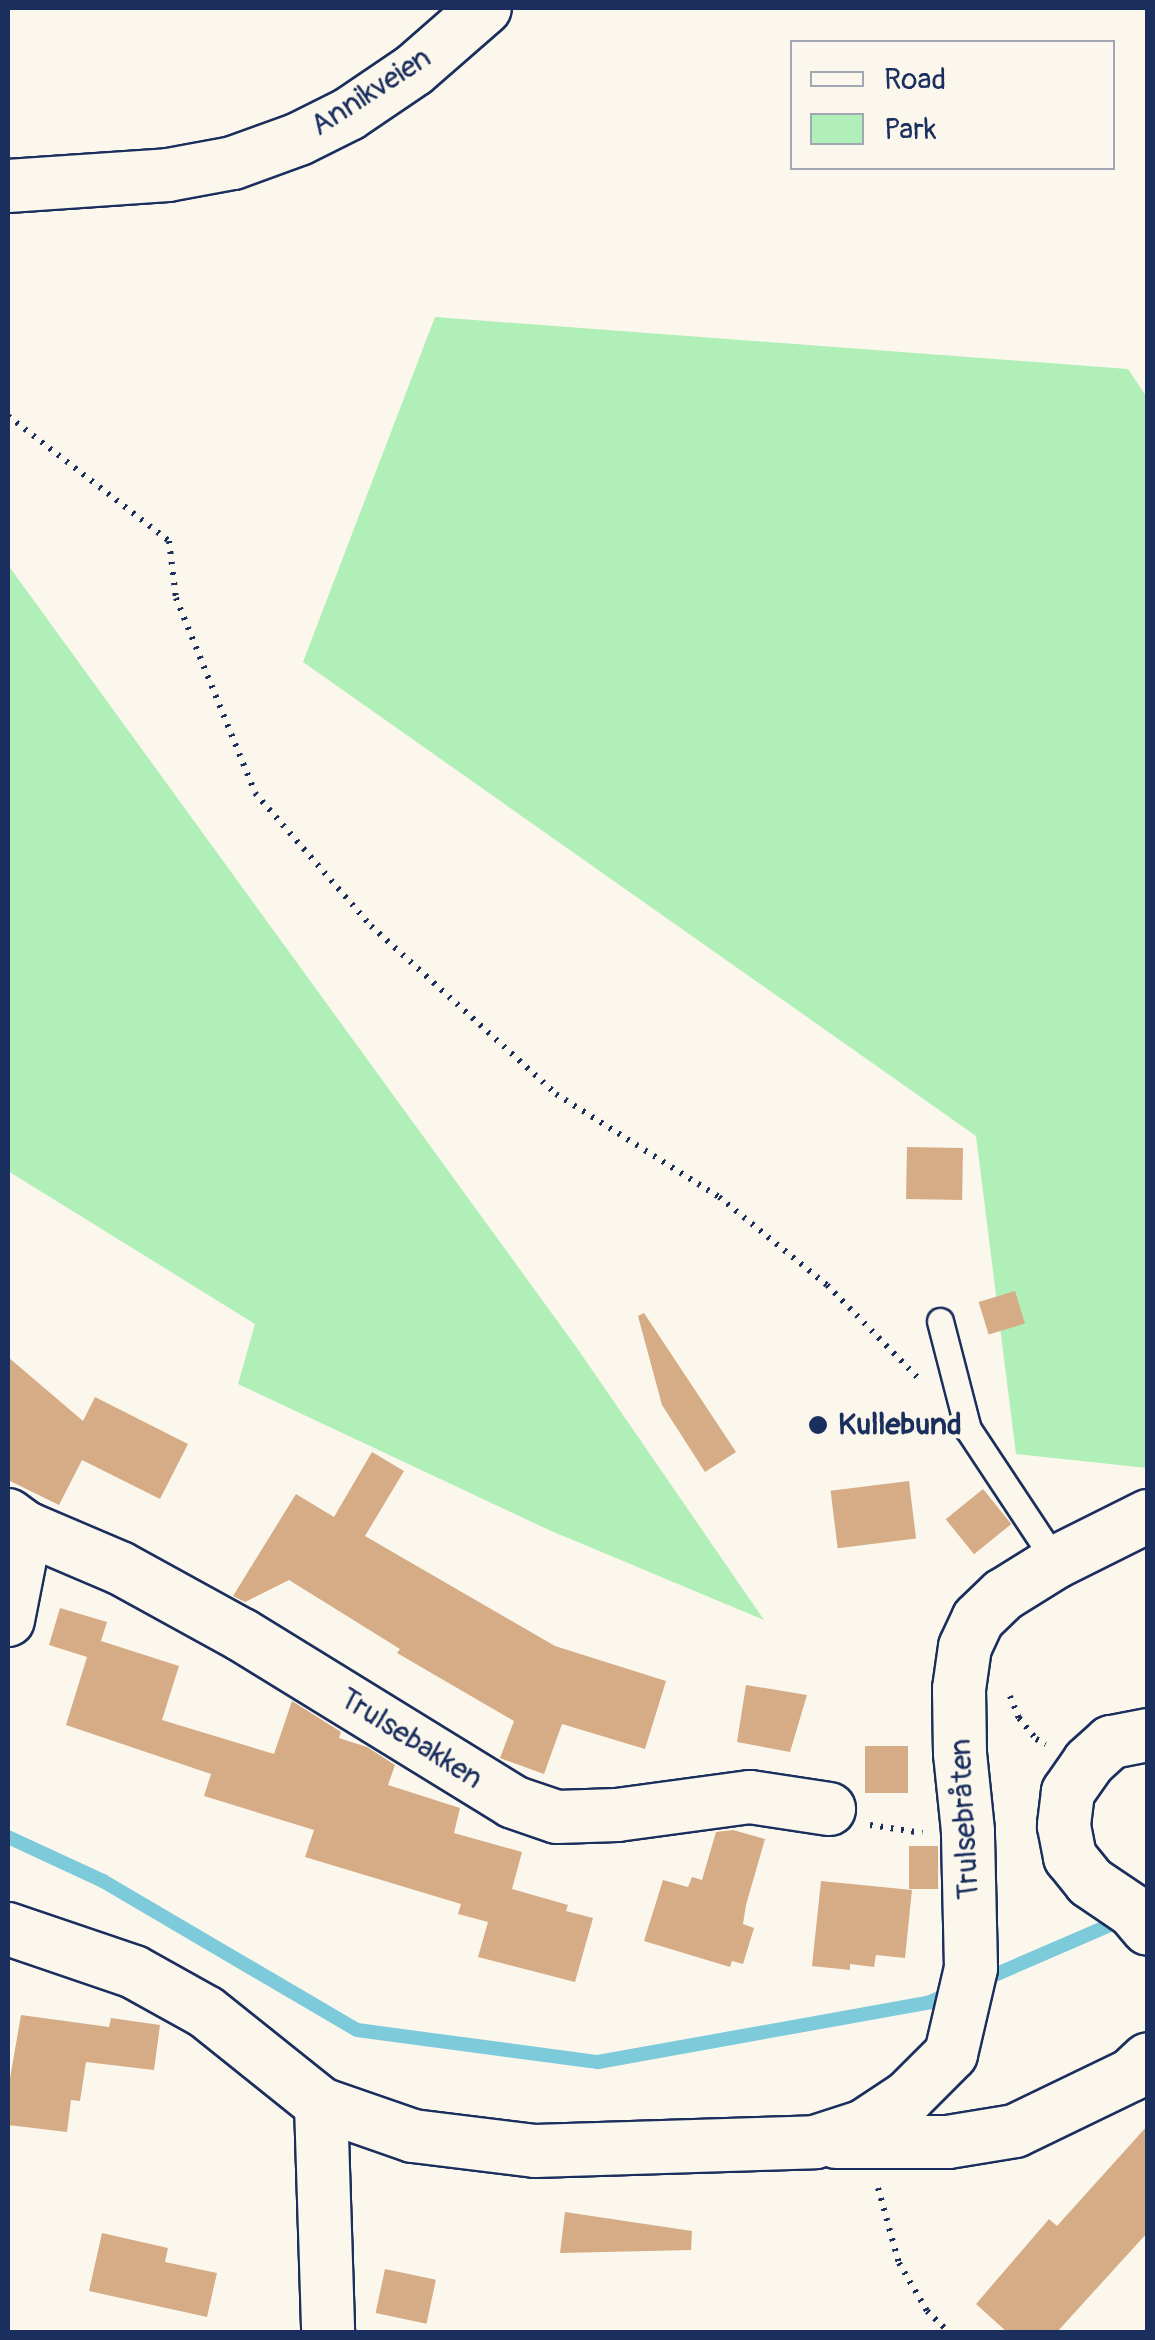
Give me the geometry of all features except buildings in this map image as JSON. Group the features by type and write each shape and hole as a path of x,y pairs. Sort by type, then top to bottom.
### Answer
{"street":[{"name":"Annikveien","path":"8,186 168,175 234,163 299,139 349,114 414,70 486,8"},
{"name":"Trulsebråten","path":"815,2142 864,2126 908,2097 952,2054 971,1968 959,1688 965,1647 978,1619 1003,1595 1056,1562 1148,1516"},
{"name":"Trulsebakken","path":"8,1620 17,1521 120,1568 242,1635 513,1802 557,1817 617,1815 750,1796 830,1809"},
{"path":"1148,1735 1110,1742 1089,1762 1068,1792 1064,1826 1070,1857 1090,1882 1133,1911 1148,1929"},
{"name":"Trulsebråten","path":"8,1929 148,1980 206,2012 321,2104 413,2136 534,2151 948,2142 1016,2131 1131,2075 1148,2059"},
{"path":"321,2104 328,2332"}],"lane":[{"path":"940,1320 968,1428 1056,1562"}],"path":[{"path":"8,416 169,542 176,598 255,793 371,926 556,1094 719,1196 827,1286 968,1428"},
{"path":"1007,1690 1019,1718 1036,1739 1089,1762"},
{"path":"830,1809 888,1830 968,1831"},
{"path":"866,2143 898,2263 928,2311 949,2332"}],"green space":[{"path":"435,317 1128,369 1148,399 1147,1468 1016,1454 976,1136 303,662"},
{"path":"8,565 577,1348 764,1620 549,1530 238,1384 255,1324 8,1171"}],"waterway":[{"path":"8,1837 103,1881 357,2030 598,2062 930,2002 954,1992"},
{"path":"983,1980 1124,1919"}],"place":[{"name":"Kullebund","path":"818,1425"}]}
